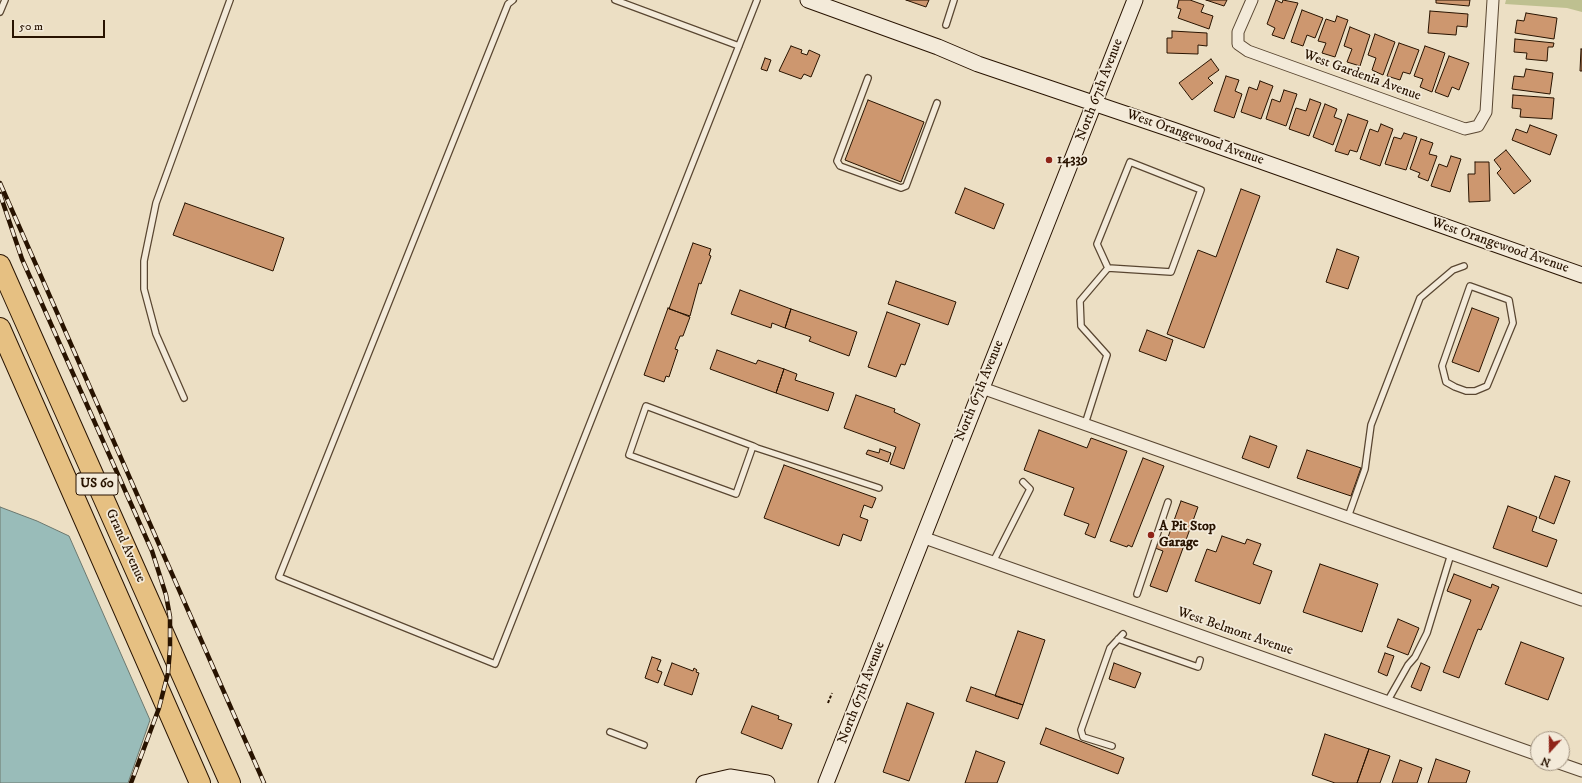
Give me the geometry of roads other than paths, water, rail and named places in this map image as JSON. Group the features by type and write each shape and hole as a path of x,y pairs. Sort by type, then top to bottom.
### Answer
{"highway":[{"name":"Grand Avenue","path":"0,265 230,783"},
{"name":"Grand Avenue","path":"0,328 200,783"},
{"path":"142,653 168,642"},
{"path":"169,713 195,702"}],"main road":[{"name":"West Orangewood Avenue","path":"808,0 938,47 985,67 1582,274"},
{"name":"North 67th Avenue","path":"826,783 1135,0"},
{"path":"704,783 730,777 767,783"}],"street":[{"name":"West Gardenia Avenue","path":"1252,0 1238,32 1238,44 1248,52 1465,129 1478,126 1486,112 1493,0"},
{"path":"982,388 1582,600"},
{"name":"West Belmont Avenue","path":"922,537 1530,752"},
{"path":"1570,767 1582,771"}],"lane":[{"path":"0,12 5,0"},
{"path":"184,398 156,334 144,289 144,261 156,203 230,0"},
{"path":"513,0 508,4 279,577 495,664 757,0"},
{"path":"615,0 739,46"},
{"path":"946,25 954,0"},
{"path":"868,78 837,161 840,166 901,188 906,186 937,103"},
{"path":"1130,162 1201,190 1171,272 1108,268 1097,244 1130,162"},
{"path":"1348,517 1365,469 1371,425 1420,298 1453,270 1464,266"},
{"path":"1085,424 1107,355 1081,326 1080,300 1108,268"},
{"path":"1470,286 1509,300 1513,323 1487,386 1475,391 1466,391 1446,382 1442,366 1470,286"},
{"path":"753,446 736,494 628,455 646,406 753,446 879,488"},
{"path":"993,562 1030,489 1023,482"},
{"path":"1137,594 1168,502"},
{"path":"1387,702 1408,665 1415,657 1427,633 1451,554"},
{"path":"1112,746 1083,737 1081,730 1110,648 1118,639 1122,637 1123,634"},
{"path":"1118,639 1198,667 1200,660"},
{"path":"610,732 644,745"}],"water":[{"path":"0,507 37,521 69,536 150,720 128,783 0,783"}],"railway":[{"path":"0,183 264,783"},
{"path":"0,194 22,259 152,551 166,595 170,617 168,673 159,708 131,783"}],"place":[{"name":"14339","path":"1049,160"},
{"name":"A Pit Stop Garage","path":"1151,535"}]}
